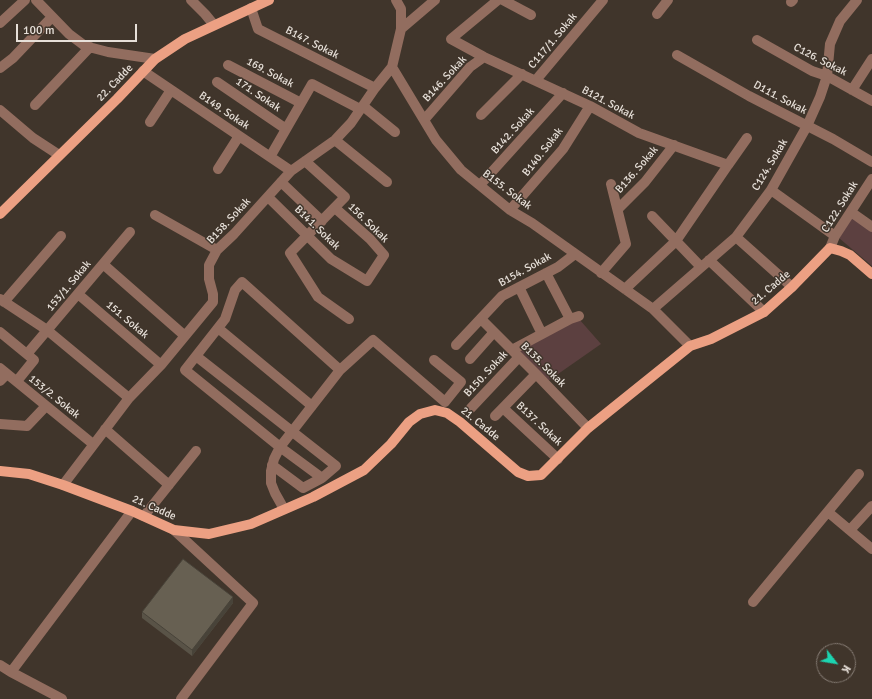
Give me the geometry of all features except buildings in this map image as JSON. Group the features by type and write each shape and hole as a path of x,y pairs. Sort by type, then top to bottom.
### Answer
{"main road":[{"name":"22. Cadde","path":"0,214 117,99 155,59 186,39 269,0"},
{"path":"830,248 850,255 872,274"},
{"name":"21. Cadde","path":"0,471 29,474 63,485 132,511 174,530 210,534 252,524 313,497 364,470 391,444 409,422 420,414 435,410 447,413 476,435 518,472 528,476 541,475 588,428 690,346 711,339 764,312 792,287 830,248"}],"street":[{"path":"1,21 25,0"},
{"path":"36,0 69,34 85,46 108,52 155,59"},
{"path":"191,0 214,25"},
{"path":"392,67 401,29 400,9 396,0"},
{"path":"401,29 435,0"},
{"name":"B121. Sokak","path":"498,0 451,39 484,57 590,106 639,133 728,165"},
{"path":"503,0 531,15"},
{"name":"C117/1. Sokak","path":"536,80 603,0"},
{"path":"657,14 668,0"},
{"name":"C124. Sokak","path":"653,309 736,237 771,190 807,126 820,97 827,76 830,44 840,21 857,0"},
{"name":"B147. Sokak","path":"251,8 258,29 375,88"},
{"path":"0,68 13,58 52,17"},
{"name":"C126. Sokak","path":"757,40 812,71 827,76 872,102"},
{"path":"35,105 90,47"},
{"name":"D111. Sokak","path":"677,55 749,96 833,139 872,162"},
{"name":"B146. Sokak","path":"424,120 470,68 484,57"},
{"path":"852,90 872,59"},
{"name":"169. Sokak","path":"228,65 301,103"},
{"name":"B158. Sokak","path":"63,485 129,398 161,365 213,302 213,294 209,279 209,265 217,250 234,234 292,170 336,140 351,123 375,88 392,67"},
{"name":"B155. Sokak","path":"392,67 436,140 461,170 510,210 532,223 653,309 690,346"},
{"name":"B149. Sokak","path":"143,71 270,157 292,170"},
{"path":"481,115 522,74"},
{"name":"171. Sokak","path":"217,82 286,129"},
{"name":"169. Sokak","path":"270,157 312,84 362,108"},
{"path":"150,122 171,90"},
{"name":"B142. Sokak","path":"480,185 563,93"},
{"name":"B140. Sokak","path":"510,210 563,149 590,106"},
{"path":"362,108 395,132"},
{"path":"0,110 33,138 59,155"},
{"path":"218,169 239,136"},
{"path":"625,289 676,241 747,138"},
{"path":"336,140 387,182"},
{"name":"B136. Sokak","path":"618,210 645,182 674,145"},
{"name":"156. Sokak","path":"305,161 345,197 290,253 318,296 349,320"},
{"name":"C122. Sokak","path":"830,248 835,236 872,179"},
{"path":"281,182 322,221"},
{"path":"601,273 626,244 612,184"},
{"path":"771,190 835,236"},
{"name":"B141. Sokak","path":"268,197 331,259 367,281 384,256"},
{"name":"156. Sokak","path":"335,208 370,239 384,256"},
{"path":"851,212 872,227"},
{"path":"155,215 217,250"},
{"path":"652,216 676,241 764,312"},
{"name":"153/1. Sokak","path":"27,354 130,232"},
{"path":"61,236 2,300 47,330 129,398"},
{"path":"736,237 792,287"},
{"name":"B154. Sokak","path":"456,345 502,296 558,267 575,254"},
{"path":"103,264 185,336"},
{"name":"B150. Sokak","path":"471,408 515,354 542,334 574,318 546,273"},
{"path":"322,478 280,447 185,370 225,319 235,290 242,282 340,370"},
{"path":"519,287 542,334"},
{"name":"151. Sokak","path":"78,294 161,365"},
{"name":"B135. Sokak","path":"481,319 588,428"},
{"path":"218,328 312,406"},
{"path":"0,332 34,360 17,381"},
{"path":"470,359 494,332"},
{"path":"284,509 274,493 271,483 272,465 280,447 340,370 373,340 446,402 461,382 434,360"},
{"path":"196,356 336,466 322,478 303,488 272,465"},
{"name":"153/2. Sokak","path":"2,374 17,381 93,444"},
{"path":"495,416 536,374"},
{"path":"0,424 27,426 46,406"},
{"name":"B137. Sokak","path":"503,408 558,458"},
{"path":"105,429 169,485"},
{"path":"144,516 196,451"},
{"path":"753,602 859,474"},
{"path":"850,530 872,506"},
{"path":"11,672 132,511"},
{"path":"828,512 872,549"},
{"path":"174,530 253,603 181,699"},
{"path":"0,665 62,699"}],"shaded area":[{"path":"852,217 872,231 872,266 839,238"},
{"path":"579,319 601,344 548,381 519,350"}]}
